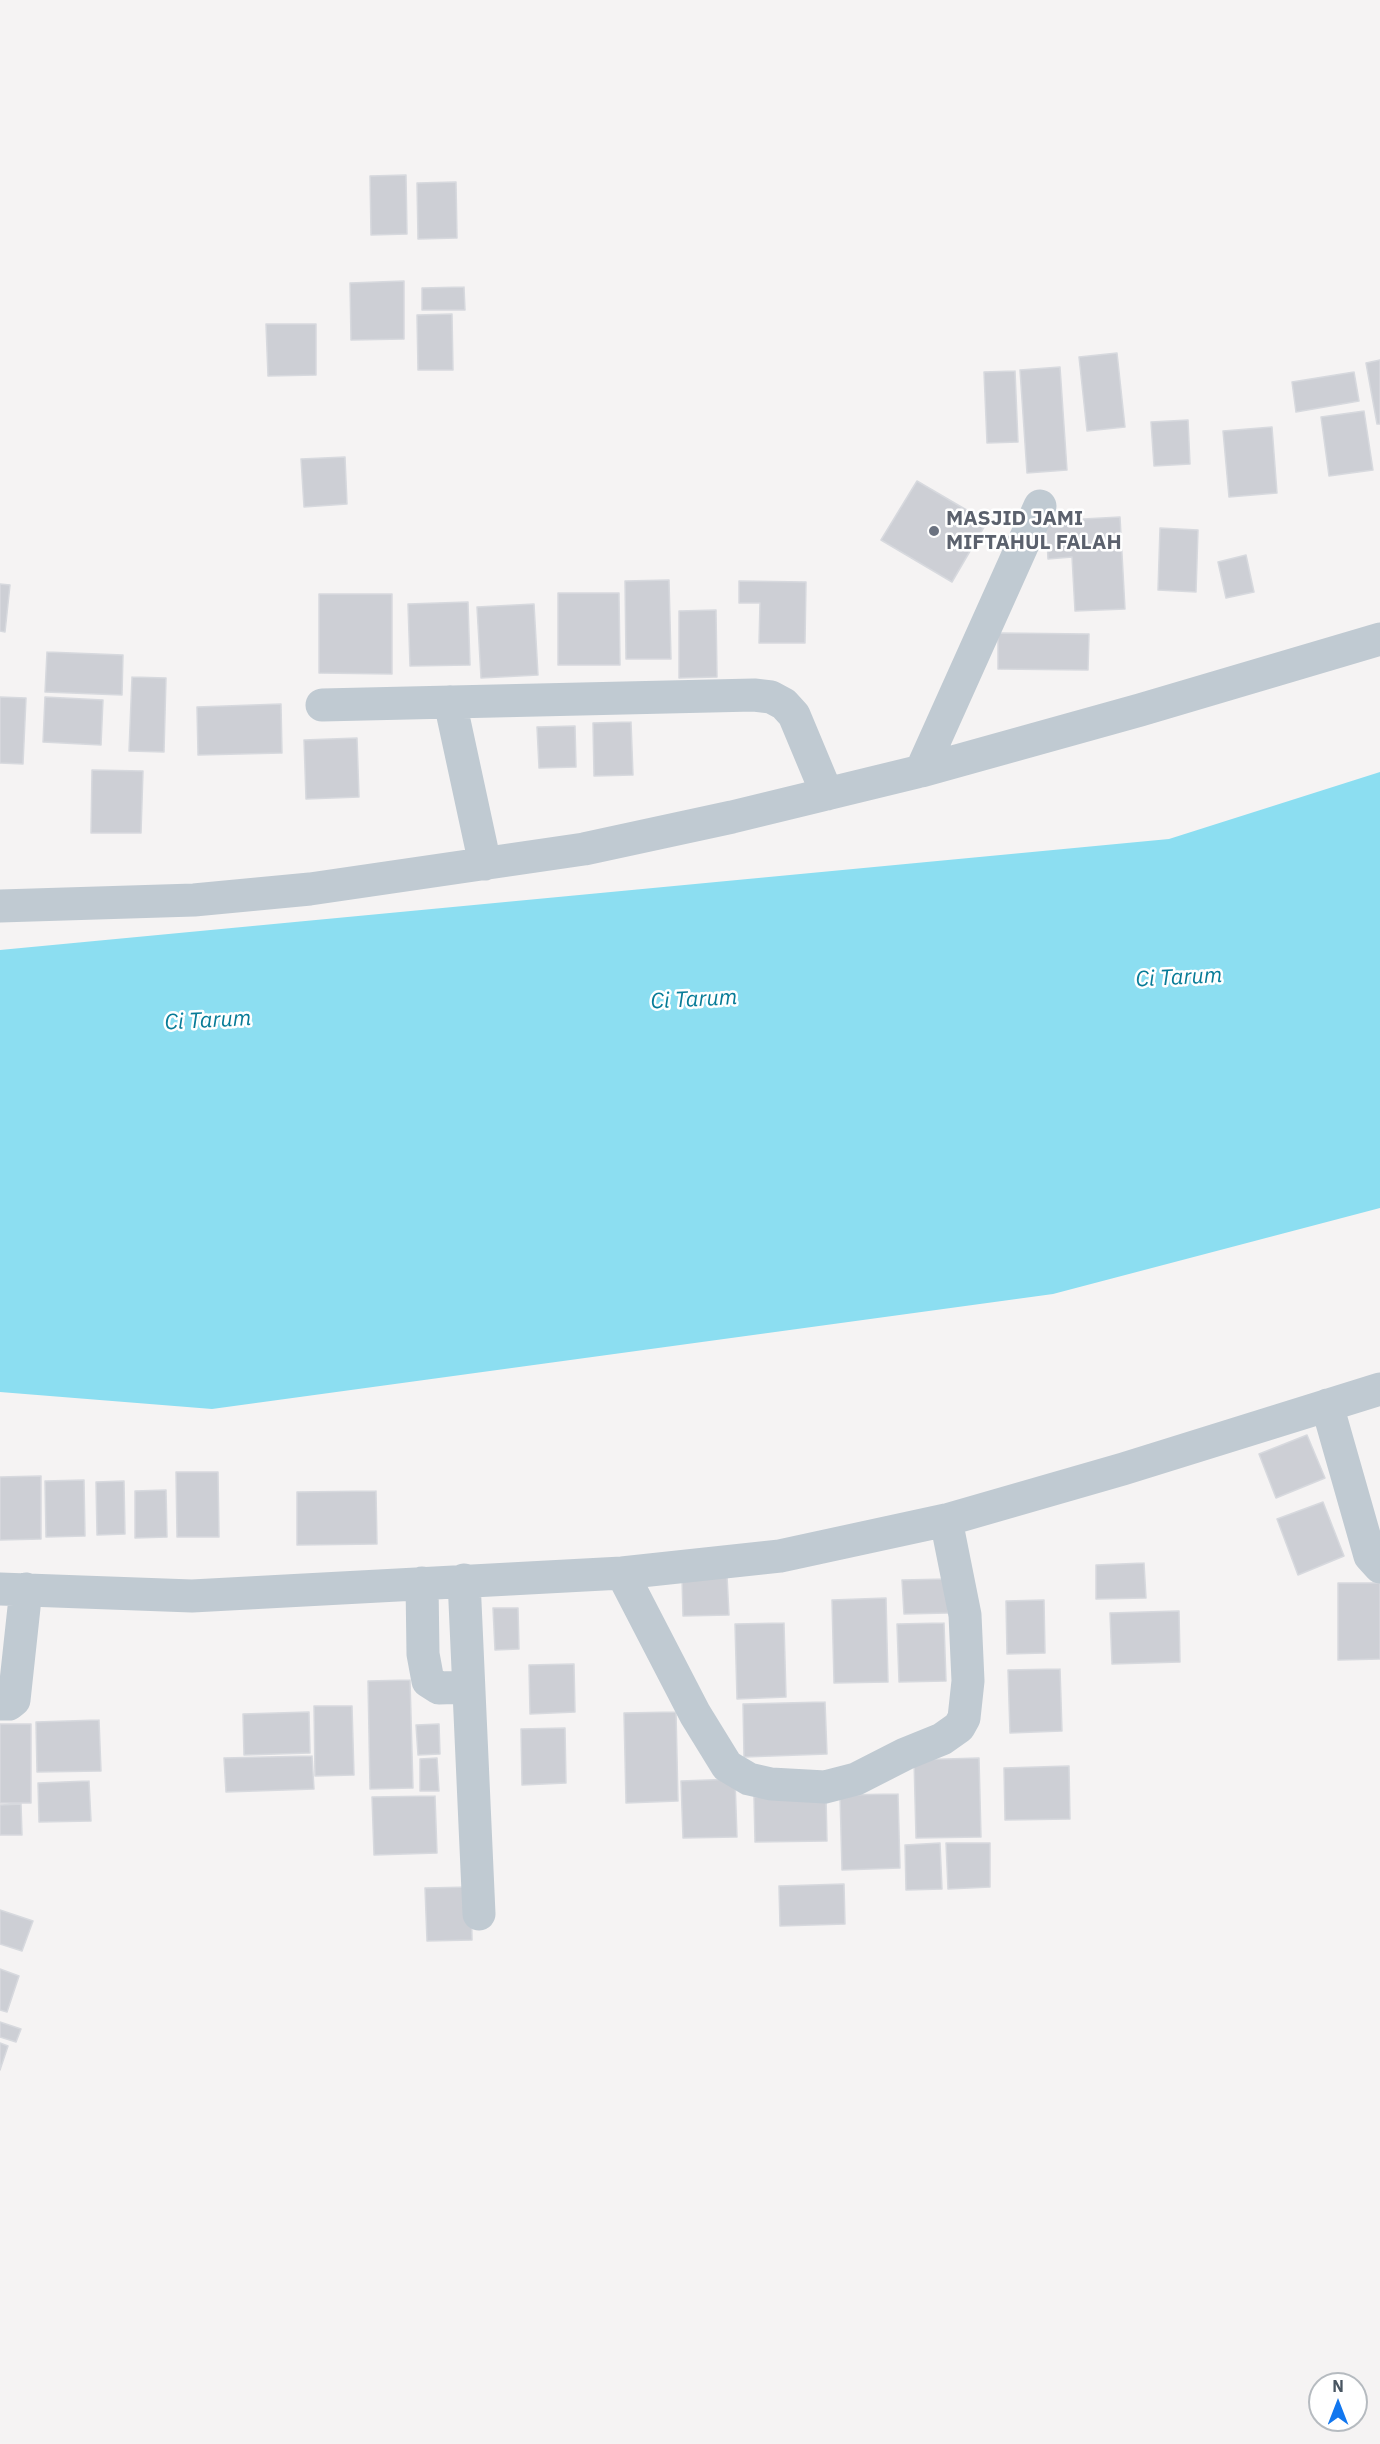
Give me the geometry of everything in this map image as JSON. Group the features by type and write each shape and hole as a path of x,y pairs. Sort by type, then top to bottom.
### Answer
{"street":[{"path":"921,771 1040,506"},
{"path":"0,906 194,900 310,890 584,849 921,771 1140,710 1380,639"},
{"path":"322,705 742,695 771,697 794,715 827,794"},
{"path":"450,702 485,864"},
{"path":"0,1704 9,1704 14,1700 13,1589 192,1596 622,1573 780,1556 946,1520 1112,1473 1380,1389"},
{"path":"1328,1405 1370,1556 1380,1567"},
{"path":"622,1573 695,1714 727,1766 749,1779 771,1784 825,1787 856,1779 905,1754 942,1739 952,1734 964,1718 968,1681 965,1615 946,1520"},
{"path":"464,1580 478,1914"},
{"path":"422,1583 423,1654 428,1681 439,1688 468,1687"}],"water":[{"name":"Ci Tarum","path":"1380,772 1380,1208 1053,1294 212,1409 0,1392 0,950 1169,839"}],"building":[{"path":"406,175 407,234 371,235 370,176"},
{"path":"456,182 457,238 418,239 417,183"},
{"path":"404,281 404,339 351,340 350,283"},
{"path":"464,287 465,310 422,310 422,288"},
{"path":"452,314 453,370 418,370 417,315"},
{"path":"266,324 316,324 316,375 268,376"},
{"path":"1117,353 1125,427 1087,431 1079,357"},
{"path":"1380,360 1380,424 1377,424 1366,363"},
{"path":"1060,367 1067,470 1027,473 1020,370"},
{"path":"1015,371 1018,442 987,443 984,372"},
{"path":"1354,372 1359,401 1296,412 1292,382"},
{"path":"1364,411 1373,470 1329,476 1321,417"},
{"path":"1188,420 1190,464 1154,466 1151,422"},
{"path":"1272,427 1277,493 1229,497 1223,431"},
{"path":"345,457 347,504 304,507 301,459"},
{"name":"MASJID JAMI MIFTAHUL FALAH","path":"917,481 987,522 952,582 881,540"},
{"path":"1120,517 1125,609 1075,611 1072,557 1048,559 1046,521"},
{"path":"1160,528 1198,530 1196,592 1158,590"},
{"path":"1246,555 1254,592 1226,598 1218,562"},
{"path":"669,580 671,659 626,659 625,581"},
{"path":"739,581 806,582 805,643 759,643 760,603 739,603"},
{"path":"0,584 10,585 5,632 0,631"},
{"path":"558,593 619,593 620,665 558,665"},
{"path":"319,594 392,594 392,674 319,673"},
{"path":"468,602 470,665 410,666 408,604"},
{"path":"534,604 538,675 481,678 477,607"},
{"path":"716,610 717,677 679,678 679,611"},
{"path":"998,633 1089,634 1088,670 998,669"},
{"path":"47,652 123,655 122,695 45,692"},
{"path":"132,677 166,678 164,752 129,751"},
{"path":"0,697 26,698 23,764 0,763"},
{"path":"45,697 103,700 101,745 43,742"},
{"path":"281,704 282,753 198,755 197,707"},
{"path":"631,722 633,775 594,776 593,723"},
{"path":"575,726 576,767 539,768 537,727"},
{"path":"357,738 359,797 306,799 304,740"},
{"path":"92,770 143,771 141,833 91,833"},
{"path":"1307,1435 1325,1478 1276,1498 1259,1454"},
{"path":"176,1472 218,1472 219,1537 177,1537"},
{"path":"41,1476 41,1539 0,1540 0,1477"},
{"path":"84,1480 85,1536 46,1537 45,1481"},
{"path":"124,1481 125,1534 97,1535 96,1482"},
{"path":"166,1490 167,1537 135,1538 135,1491"},
{"path":"376,1491 377,1544 297,1545 297,1492"},
{"path":"1323,1502 1344,1556 1298,1575 1277,1519"},
{"path":"1144,1563 1146,1598 1096,1599 1096,1565"},
{"path":"727,1576 729,1615 683,1616 682,1577"},
{"path":"948,1579 948,1613 904,1614 902,1580"},
{"path":"1338,1583 1380,1583 1380,1659 1338,1660"},
{"path":"886,1598 888,1682 834,1683 832,1600"},
{"path":"1044,1600 1045,1653 1007,1654 1006,1601"},
{"path":"493,1608 518,1608 519,1649 495,1650"},
{"path":"1179,1611 1180,1662 1112,1664 1110,1613"},
{"path":"784,1623 786,1697 737,1699 735,1624"},
{"path":"944,1623 946,1681 899,1682 897,1624"},
{"path":"574,1664 575,1712 530,1714 529,1665"},
{"path":"1060,1669 1062,1731 1010,1733 1008,1670"},
{"path":"410,1680 413,1788 370,1789 368,1681"},
{"path":"825,1702 827,1754 744,1757 743,1704"},
{"path":"314,1706 352,1706 354,1775 315,1776"},
{"path":"309,1712 310,1753 244,1755 243,1714"},
{"path":"676,1712 678,1801 626,1803 624,1713"},
{"path":"99,1720 101,1771 37,1772 36,1722"},
{"path":"0,1724 31,1724 31,1803 0,1803"},
{"path":"439,1724 440,1754 418,1755 416,1725"},
{"path":"565,1728 566,1783 522,1785 521,1729"},
{"path":"312,1756 314,1789 226,1792 224,1758"},
{"path":"437,1758 439,1791 420,1791 420,1759"},
{"path":"979,1758 981,1837 916,1838 914,1760"},
{"path":"1069,1766 1070,1819 1005,1820 1004,1768"},
{"path":"735,1779 737,1837 683,1838 681,1781"},
{"path":"89,1781 91,1821 39,1822 38,1783"},
{"path":"898,1794 900,1868 842,1870 840,1795"},
{"path":"435,1796 437,1853 374,1855 372,1797"},
{"path":"826,1796 827,1841 755,1842 754,1797"},
{"path":"21,1804 22,1835 0,1835 0,1805"},
{"path":"940,1843 942,1889 906,1890 905,1845"},
{"path":"946,1843 990,1843 990,1887 948,1889"},
{"path":"844,1884 845,1924 780,1926 779,1886"},
{"path":"471,1887 472,1940 427,1941 425,1888"},
{"path":"0,1910 33,1921 22,1951 0,1944"},
{"path":"0,1969 19,1976 7,2012 0,2010"},
{"path":"0,2022 21,2029 16,2042 0,2037"},
{"path":"0,2043 8,2046 0,2070"}],"place":[{"name":"MASJID JAMI MIFTAHUL FALAH","path":"934,531"}]}
